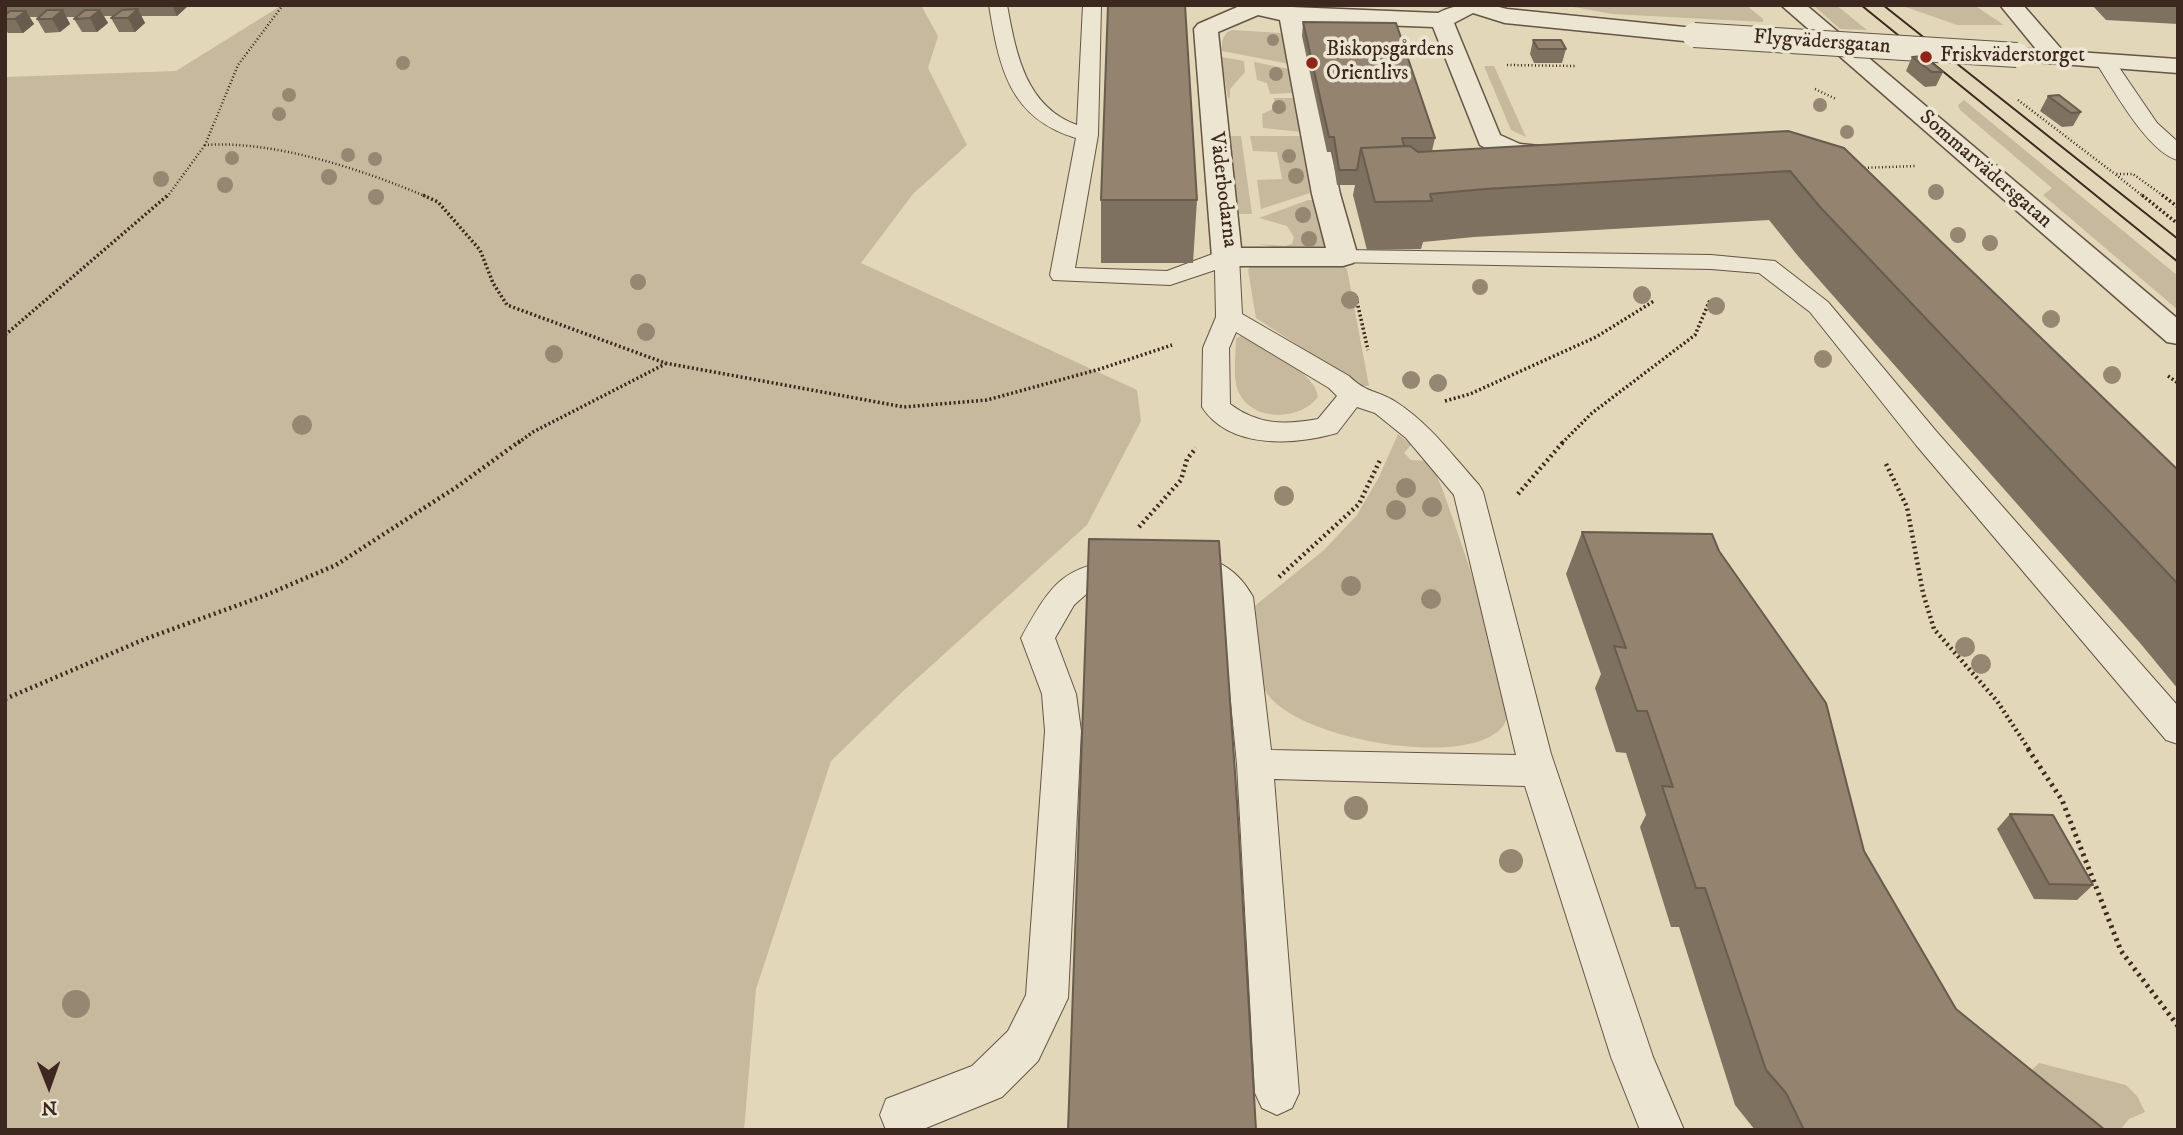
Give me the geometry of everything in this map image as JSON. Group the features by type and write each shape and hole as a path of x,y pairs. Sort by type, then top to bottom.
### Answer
{"street":[{"name":"Sommarvädersgatan","path":"1792,5 2178,335"},
{"path":"2011,5 2055,57"},
{"path":"1256,6 1290,15 1442,20 1469,6"},
{"name":"Väderbodarna","path":"1256,6 1206,29 1227,257 1343,257"},
{"name":"Flygvädersgatan","path":"1469,6 1506,16 1694,35 2178,66"},
{"path":"1290,15 1326,194 1343,257"},
{"path":"1442,20 1489,139 1501,147 1522,153 1576,155"}],"lane":[{"path":"998,5 1007,57 1017,81 1035,108 1054,124 1087,135"},
{"path":"1092,5 1087,135 1062,275 1170,278 1227,257 1229,317 1216,348 1216,407 1236,424 1285,435 1326,427 1352,395"},
{"path":"2105,61 2149,127 2178,154"},
{"path":"1343,257 1711,262 1766,266 1819,307 1926,438 2178,730"},
{"path":"1229,317 1339,382 1352,395 1385,407 1416,432 1468,492 1539,771 1632,1057 1662,1130"},
{"path":"902,1115 987,1082 1023,1046 1046,998 1063,731 1059,694 1038,638 1063,592 1098,571 1182,567 1212,571 1237,597 1255,764 1277,1093"},
{"path":"1255,764 1539,771"}],"path":[{"path":"5,335 163,202 205,145 238,65 283,5"},
{"path":"2010,93 2178,224"},
{"path":"205,145 233,143 283,151 390,181 438,202 480,250 506,305 666,363 904,407 987,400 1100,369 1196,337 1229,317"},
{"path":"1856,168 1924,166"},
{"path":"2115,174 2133,174 2178,207"},
{"path":"1481,543 1550,455 1592,413 1695,335 1718,279 1728,273 1766,266"},
{"path":"1385,407 1423,408 1470,394 1595,337 1656,299"},
{"path":"5,699 145,639 266,595 336,565 458,486 533,432 666,363"},
{"path":"1134,532 1151,517 1181,480 1187,459 1200,443 1236,424"},
{"path":"1926,438 1887,440 1883,457 1907,507 1923,593 1934,629 1997,701 2062,800 2121,951 2178,1026"}],"shaded area":[{"path":"282,5 921,5 938,36 928,68 967,145 913,194 861,263 1137,390 1141,421 1087,525 901,693 831,761 756,989 744,1130 5,1130 5,77 176,71"},
{"path":"1562,5 1746,5 1763,19 1763,22 1613,14"},
{"path":"1813,5 1836,5 1867,30 1840,29"},
{"path":"1900,5 1974,5 2004,25 1957,25"},
{"path":"1233,30 1280,33 1284,36 1290,64 1222,51 1223,38"},
{"path":"1221,57 1244,61 1245,72 1230,89 1230,98 1228,98"},
{"path":"1254,62 1289,69 1292,93 1270,94 1267,83 1257,80"},
{"path":"1484,66 1494,66 1526,137 1511,130"},
{"path":"1274,98 1293,98 1301,132 1263,128 1262,114 1275,108"},
{"path":"1964,100 2178,276 2178,310 2043,195 2052,188 1960,110 1958,105"},
{"path":"1229,136 1241,136 1252,214 1239,214"},
{"path":"1250,136 1300,136 1310,193 1261,209 1257,180 1282,179 1277,152 1253,151"},
{"path":"1314,200 1327,246 1279,248 1259,244 1292,244 1294,237 1287,226 1259,218"},
{"path":"1253,263 1340,263 1347,269 1369,386 1361,386 1256,318 1248,270"},
{"path":"1244,335 1299,370 1309,379 1318,397 1300,411 1277,415 1255,409 1246,402 1239,393 1235,374 1236,338"},
{"path":"1398,434 1411,445 1404,453 1411,460 1426,461 1434,470 1442,488 1505,678 1508,712 1497,732 1472,743 1435,747 1394,745 1351,737 1312,724 1281,707 1264,688 1262,681 1251,609 1324,550 1357,515 1379,477"},
{"path":"2039,1063 2126,1085 2137,1096 2145,1112 2129,1119 2120,1130 2038,1130 2008,1093"}],"building":[{"path":"1108,5 1185,5 1197,200 1101,200"},
{"path":"138,9 128,18 111,18 122,10"},
{"path":"47,10 63,10 52,19 37,19"},
{"path":"85,10 100,10 90,18 74,19"},
{"path":"10,11 26,11 15,19 5,19 5,15"},
{"path":"1303,22 1396,23 1435,138 1402,138 1404,146 1361,148 1357,170 1339,170 1334,137 1329,137"},
{"path":"1533,40 1561,40 1566,49 1538,49"},
{"path":"1923,56 1943,72 1932,72 1912,57"},
{"path":"2059,95 2081,112 2071,113 2048,96"},
{"path":"1788,131 1844,148 2178,470 2178,584 1820,207 1790,171 1485,189 1430,194 1432,201 1375,202 1361,148 1410,146 1418,152"},
{"path":"1582,532 1712,534 1719,551 1826,703 1864,851 1956,1009 2105,1130 1804,1130 1786,1093 1766,1070 1705,888 1696,888 1662,786 1673,787 1647,711 1637,711 1614,646 1626,648"},
{"path":"1089,539 1219,541 1256,1130 1068,1130"},
{"path":"2010,814 2053,815 2093,885 2049,884"}],"tram line":[{"path":"1861,5 2178,262"},
{"path":"1883,5 2178,239"}],"place":[{"name":"Friskväderstorget","path":"1926,57"},
{"name":"Biskopsgårdens Orientlivs","path":"1312,63"}]}
